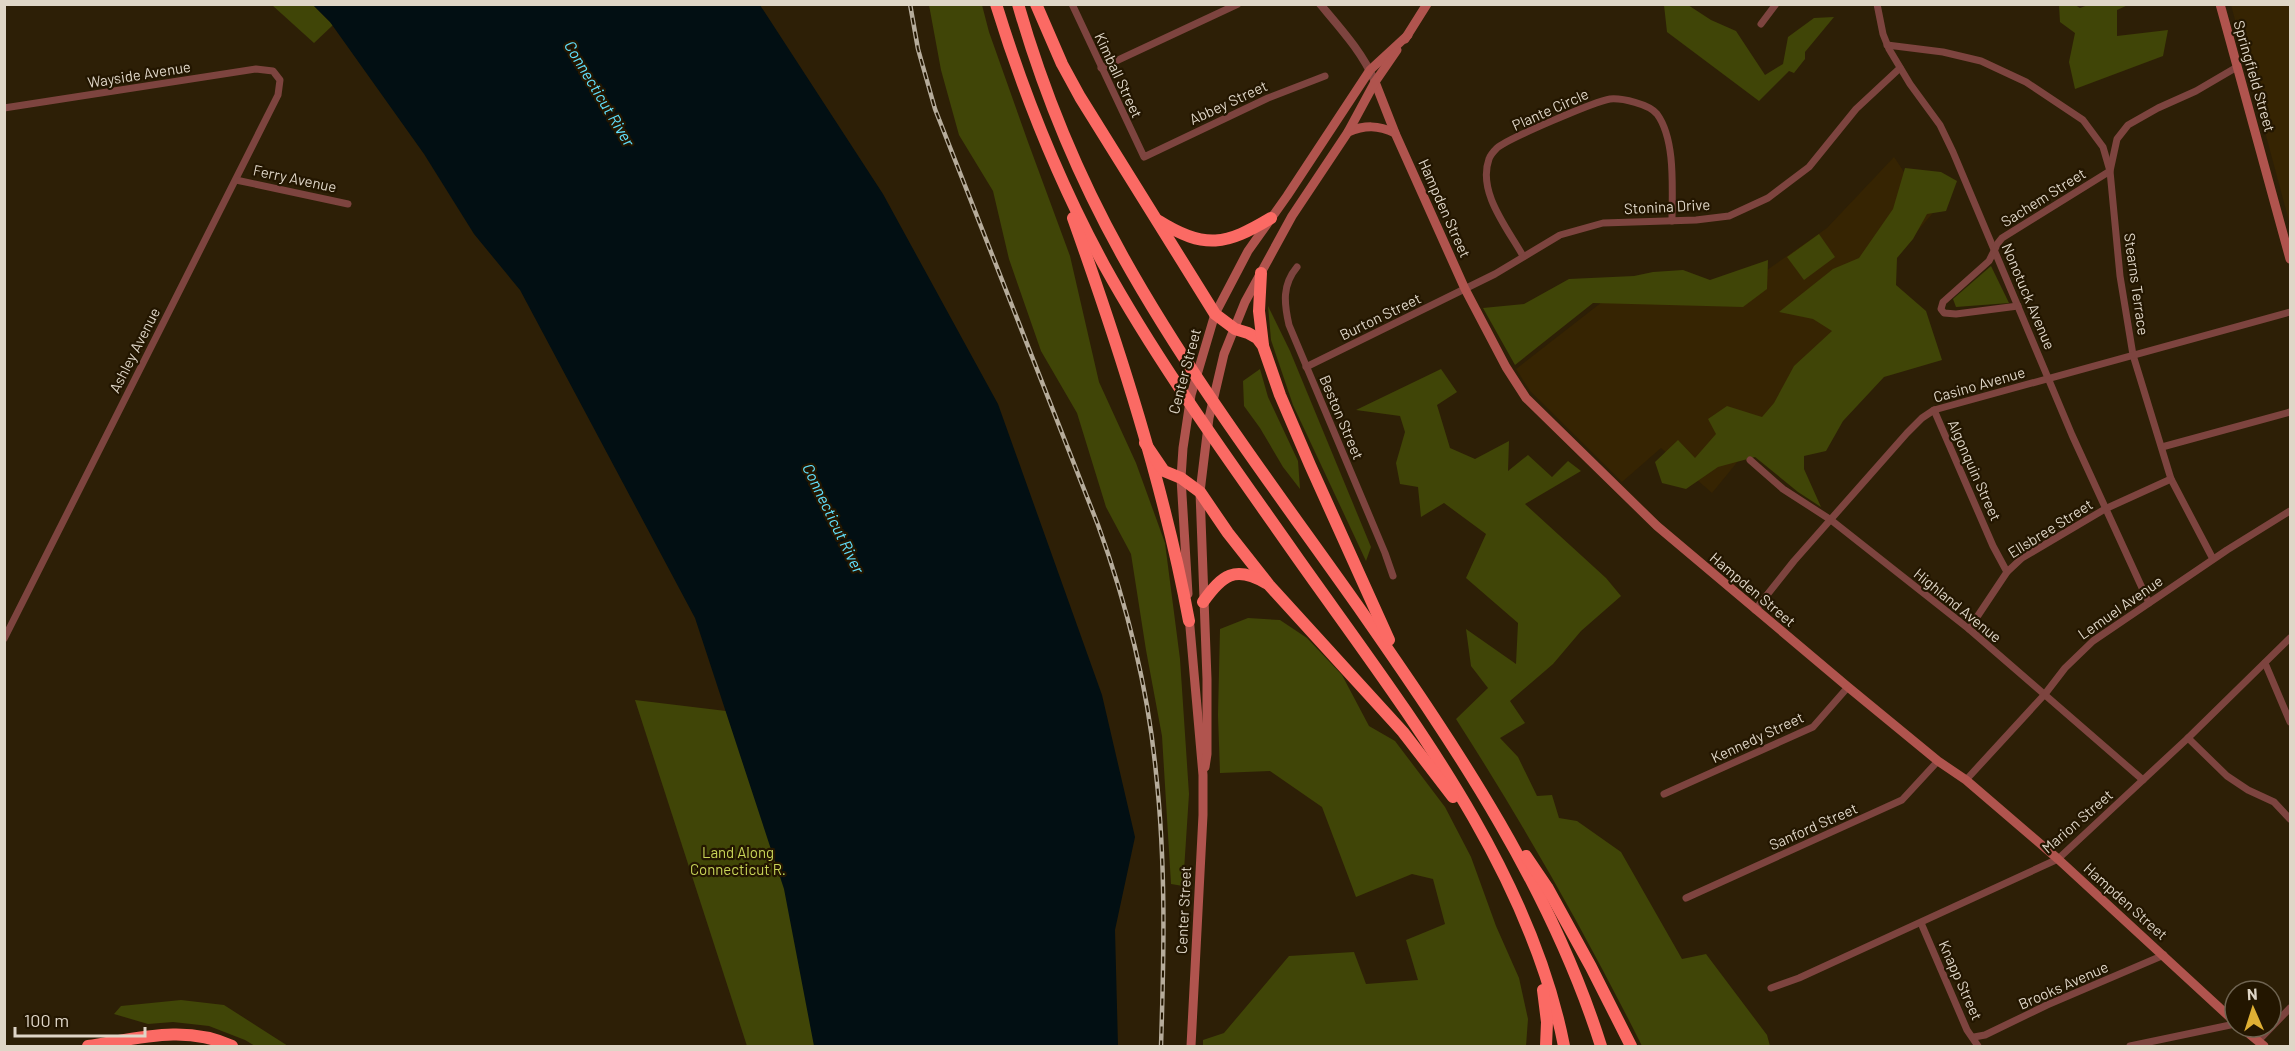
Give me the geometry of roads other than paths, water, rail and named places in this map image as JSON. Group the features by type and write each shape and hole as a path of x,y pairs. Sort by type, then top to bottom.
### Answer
{"highway":[{"path":"996,4 1093,274 1175,545 1189,621"},
{"path":"1018,4 1045,86 1087,185 1131,272 1226,419 1454,747 1498,820 1558,933 1582,991 1601,1047"},
{"path":"1036,4 1062,64 1080,97 1215,314 1235,329 1257,338 1263,346"},
{"path":"1048,149 1075,207 1139,324 1221,448 1418,728 1448,776 1484,839 1525,922 1547,981 1564,1047"},
{"path":"1156,220 1184,236 1213,241 1229,240 1271,218"},
{"path":"1261,273 1259,310 1263,346 1280,395 1403,671"},
{"path":"1145,443 1164,471 1181,478 1200,492 1228,533 1269,585 1403,732 1484,839"},
{"path":"1203,602 1218,581 1239,573 1253,575 1269,585"},
{"path":"1498,820 1547,887 1603,988 1631,1047"},
{"path":"1525,922 1544,993 1547,1022 1546,1047"},
{"path":"88,1047 177,1034 210,1038 232,1047"}],"main road":[{"name":"Center Street","path":"1203,775 1208,754 1200,492 1209,418 1224,354 1245,302 1292,216 1348,132 1375,82 1427,4"},
{"name":"Springfield Street","path":"2220,4 2290,259"},
{"name":"Center Street","path":"1191,1047 1203,775 1189,621 1181,478 1185,427 1191,395 1215,314 1248,251 1370,70 1408,35"},
{"name":"Hampden Street","path":"1375,82 1395,133 1465,289 1506,367 1526,398 1657,526 1938,761 1966,780 2164,955 2223,1012"},
{"path":"1348,132 1371,126 1382,127 1395,133"}],"street":[{"name":"Kimball Street","path":"1072,4 1144,157"},
{"path":"1101,68 1238,4"},
{"path":"1320,4 1354,46 1375,82"},
{"path":"1761,24 1776,4"},
{"name":"Nonotuck Avenue","path":"1877,4 1887,45 1900,68 1940,125 2105,509 2149,603"},
{"path":"1887,45 1943,52 1981,61 2026,82 2083,120 2103,147 2110,171"},
{"name":"Wayside Avenue","path":"4,108 256,69 266,68 276,73"},
{"name":"Stonina Drive","path":"1465,289 1560,235 1585,226 1729,216 1768,198 1809,167 1856,109 1900,68"},
{"name":"Stearns Terrace","path":"2213,559 2171,479 2133,355 2120,276 2110,171 2116,139 2128,125 2237,68"},
{"name":"Ashley Avenue","path":"4,639 278,95 280,80 276,73"},
{"name":"Abbey Street","path":"1144,157 1268,98 1325,76"},
{"name":"Plante Circle","path":"1523,256 1492,200 1486,177 1489,158 1498,147 1508,142 1593,104 1610,99 1629,100 1655,112 1666,131 1669,147 1672,221"},
{"name":"Sachem Street","path":"2018,306 1956,314 1944,313 1941,309 1943,302 1989,261 2002,238 2110,171"},
{"name":"Ferry Avenue","path":"236,180 348,204"},
{"name":"Beston Street","path":"1297,267 1285,288 1284,302 1289,326 1393,576"},
{"name":"Burton Street","path":"1306,367 1465,289"},
{"name":"Casino Avenue","path":"1755,610 1794,561 1907,433 1934,410 2290,312"},
{"name":"Algonquin Street","path":"1934,410 1993,546 2007,572"},
{"path":"2162,447 2290,412"},
{"name":"Highland Avenue","path":"1750,460 1783,489 1831,520 1968,629 2144,780"},
{"name":"Ellsbree Street","path":"1968,629 2007,572 2022,558 2105,509 2171,479"},
{"name":"Lemuel Avenue","path":"1966,780 2092,641 2213,559 2290,511"},
{"name":"Marion Street","path":"1771,988 1799,978 2058,860 2290,638"},
{"path":"2265,663 2290,722"},
{"name":"Kennedy Street","path":"1664,794 1813,727 1848,687"},
{"path":"2188,738 2227,776 2248,790 2274,802 2290,819"},
{"name":"Sanford Street","path":"1686,898 1902,800 1938,761"},
{"name":"Knapp Street","path":"1921,923 1967,1029 1974,1037 1978,1047"},
{"name":"Brooks Avenue","path":"1974,1037 1985,1035 2047,1005 2164,955"},
{"path":"2261,1044 2290,1008"},
{"path":"2130,1047 2223,1026"}],"water":[{"name":"Connecticut River","path":"313,5 760,5 883,194 998,404 1102,695 1135,837 1115,930 1118,1046 814,1046 784,889 695,618 520,290 474,234 424,154 330,22"}],"railway":[{"path":"910,4 918,49 935,109 1098,525 1135,647 1148,710 1159,807 1163,910 1161,1046"}],"park label":[{"name":"Land Along Connecticut R.","path":"738,860"}]}
